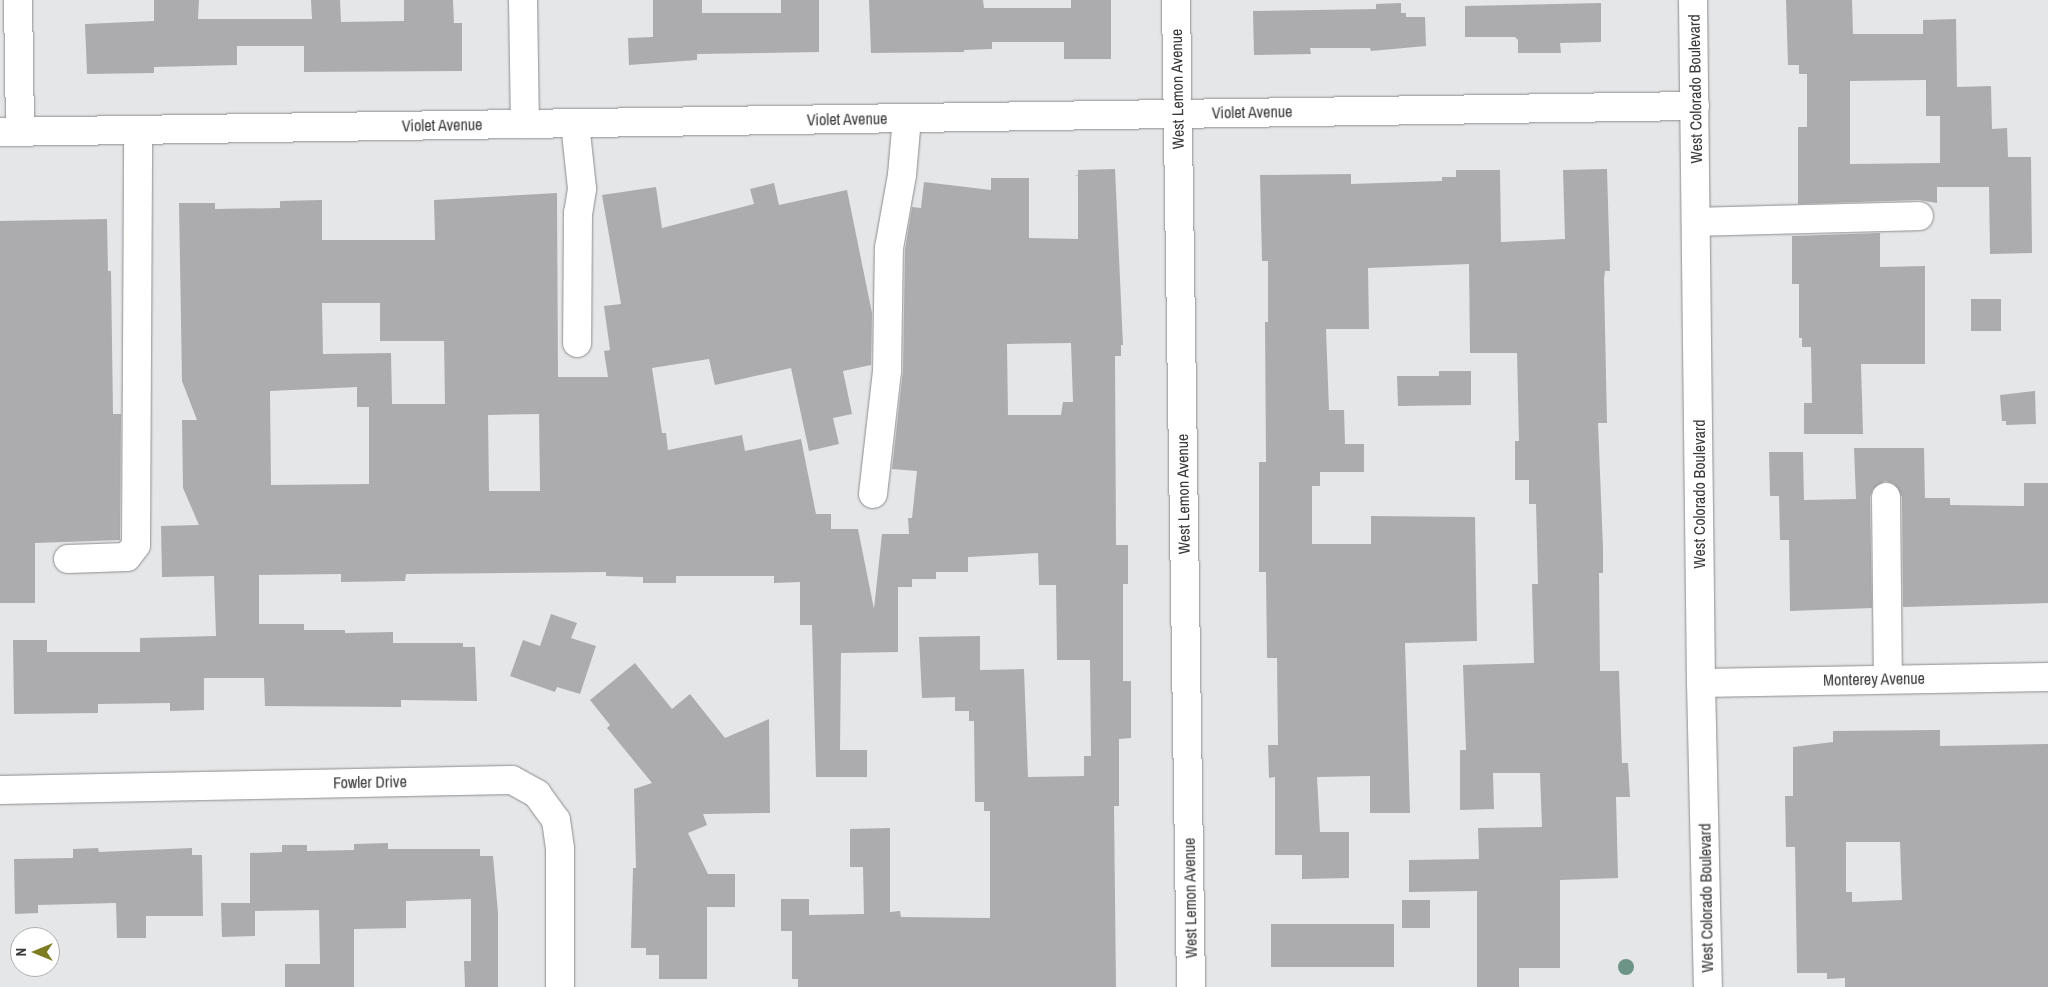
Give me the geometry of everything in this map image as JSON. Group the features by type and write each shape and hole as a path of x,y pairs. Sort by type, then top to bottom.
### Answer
{"street":[{"path":"10,132 18,0"},
{"path":"523,0 524,124"},
{"name":"West Lemon Avenue","path":"1176,0 1191,987"},
{"name":"West Colorado Boulevard","path":"1693,0 1700,683 1708,987"},
{"name":"Violet Avenue","path":"10,132 1695,106"},
{"path":"874,494 887,371 889,248 902,175 907,118"},
{"path":"575,123 582,189 578,213 576,343"},
{"path":"68,559 127,557 136,545 138,130"},
{"path":"1696,222 1919,216"},
{"path":"1886,497 1888,679"},
{"name":"Monterey Avenue","path":"1700,683 2048,677"},
{"name":"Fowler Drive","path":"0,790 512,780 537,794 556,820 560,849 560,987"}],"building":[{"path":"154,0 199,0 198,19 312,19 311,0 340,0 341,22 404,21 404,0 453,0 454,23 462,23 462,71 304,72 304,46 237,46 237,65 154,67 154,73 87,74 85,24 154,21"},
{"path":"653,0 702,0 702,13 781,13 781,0 819,0 819,52 697,54 697,60 629,65 628,38 653,37"},
{"path":"869,0 983,0 984,8 1071,8 1071,0 1111,0 1111,59 1064,59 1064,42 992,42 992,49 964,50 964,52 871,53"},
{"path":"1786,0 1852,0 1853,34 1923,34 1923,20 1956,19 1957,87 1991,86 1992,129 2007,128 2008,157 2031,157 2032,253 1990,254 1989,187 1937,187 1937,203 1919,200 1798,204 1798,127 1807,127 1807,74 1799,74 1799,65 1788,65","holes":["1926,80 1926,116 1940,116 1940,163 1850,164 1850,81"]},
{"path":"1401,3 1401,13 1406,13 1406,17 1425,17 1426,46 1371,51 1370,48 1310,48 1311,54 1254,55 1253,11 1376,9 1376,4"},
{"path":"1601,3 1601,42 1560,43 1561,53 1518,53 1518,40 1515,37 1465,37 1465,6"},
{"path":"1115,169 1123,345 1121,345 1121,356 1115,356 1116,545 1128,545 1128,584 1123,584 1123,681 1131,681 1131,738 1119,739 1119,806 1114,806 1116,987 798,987 798,979 792,979 792,931 781,931 781,899 809,899 809,915 864,914 863,867 850,867 850,829 890,828 890,912 900,911 901,917 990,918 990,811 984,811 984,802 975,802 974,721 969,721 969,711 955,711 955,697 922,698 919,637 980,636 980,670 1024,669 1028,777 1084,776 1084,756 1091,756 1090,660 1057,660 1056,585 1039,585 1038,553 968,557 968,572 936,572 936,579 912,579 912,587 898,587 898,652 841,653 840,750 867,750 867,777 816,777 812,625 800,625 800,582 774,583 774,576 676,576 676,583 643,583 643,577 606,576 606,572 406,574 405,581 341,582 341,574 259,575 259,624 304,624 304,630 345,630 345,633 393,632 393,643 463,643 463,647 475,647 477,701 401,700 401,707 265,706 264,678 204,678 204,710 170,711 170,703 98,704 98,713 14,714 13,640 47,640 47,652 140,652 140,638 216,636 214,576 162,577 161,526 199,525 183,488 182,420 197,420 182,381 179,203 215,203 215,209 280,208 280,201 322,200 322,240 435,240 434,200 557,193 558,377 608,377 604,351 610,350 604,306 621,304 602,195 656,187 662,228 754,204 750,189 774,183 779,205 847,190 872,313 871,365 843,371 852,414 833,418 839,444 809,451 791,368 715,385 709,359 652,368 662,433 666,433 668,450 742,435 745,451 801,439 816,514 831,514 831,529 858,529 874,609 882,534 909,534 908,518 912,518 917,471 892,469 903,371 905,250 912,207 921,208 924,182 991,190 991,178 1029,178 1029,238 1078,239 1078,170","holes":["322,303 380,303 380,341 444,341 445,404 392,404 391,353 323,354","1071,343 1073,402 1063,402 1061,415 1008,415 1007,344","357,387 357,407 369,407 369,484 271,485 270,391","539,414 540,491 489,491 488,415"]},
{"path":"1607,169 1610,271 1605,271 1604,279 1607,423 1598,423 1603,548 1603,573 1599,573 1600,671 1619,671 1622,763 1628,763 1630,797 1616,797 1618,878 1560,880 1560,968 1519,968 1519,987 1477,987 1477,891 1409,892 1409,860 1479,859 1478,828 1542,827 1540,773 1493,773 1494,809 1460,810 1460,750 1466,750 1463,665 1534,663 1532,584 1538,584 1536,504 1529,504 1529,480 1515,480 1515,441 1519,441 1517,353 1470,353 1469,264 1368,268 1369,329 1326,329 1329,410 1344,410 1345,444 1364,444 1364,472 1320,472 1320,486 1312,486 1312,544 1371,544 1371,516 1475,517 1477,641 1405,643 1410,813 1370,813 1370,776 1317,777 1320,832 1349,832 1349,878 1302,879 1302,855 1275,855 1275,777 1269,778 1268,745 1278,745 1277,658 1267,658 1266,572 1259,572 1259,462 1266,462 1265,322 1268,322 1268,261 1262,261 1260,175 1351,174 1351,184 1442,181 1442,177 1456,177 1456,170 1500,170 1501,242 1565,239 1563,170"},
{"path":"107,219 108,271 111,271 113,414 121,414 120,540 35,543 35,603 0,603 0,221"},
{"path":"1880,233 1880,267 1925,266 1925,364 1861,364 1863,434 1804,434 1804,403 1812,403 1811,347 1802,347 1802,338 1799,338 1799,284 1792,284 1792,236"},
{"path":"1971,299 2001,299 2001,331 1971,331"},
{"path":"1439,371 1471,371 1471,405 1398,406 1397,376 1439,376"},
{"path":"2035,391 2036,424 2006,425 2006,421 2002,421 2000,395"},
{"path":"1854,448 1924,448 1925,498 1950,498 1950,505 2024,506 2024,483 2048,483 2048,603 1903,607 1902,497 1894,484 1885,481 1873,489 1870,497 1872,608 1790,611 1789,540 1780,540 1779,496 1770,496 1769,452 1803,452 1804,500 1856,499"},
{"path":"551,614 577,623 571,638 596,646 580,694 557,687 555,692 510,676 523,640 540,646"},
{"path":"635,663 672,709 690,694 725,738 769,719 770,813 703,814 707,825 688,833 708,874 735,874 735,907 707,907 707,979 659,979 659,955 646,955 646,948 631,948 633,868 636,868 634,789 652,783 607,728 610,725 590,700"},
{"path":"1940,730 1940,746 2048,744 2048,987 1845,987 1845,978 1827,979 1827,973 1797,973 1795,847 1786,847 1785,796 1793,796 1793,747 1833,742 1833,731","holes":["1846,842 1900,842 1902,900 1852,902 1852,892 1846,892"]},
{"path":"388,843 388,849 480,849 480,856 493,856 498,913 498,987 465,987 464,961 471,961 471,899 406,901 406,928 354,929 354,987 285,987 285,964 320,964 319,910 255,911 255,936 222,937 221,903 250,903 250,853 282,852 282,845 307,845 307,851 354,850 354,844"},
{"path":"98,848 99,852 192,848 192,855 202,855 203,916 146,916 146,938 117,938 116,903 38,905 38,913 15,914 14,859 73,858 73,849"},
{"path":"1402,900 1430,900 1430,928 1402,928"},
{"path":"1271,924 1394,924 1394,967 1271,967"}]}
